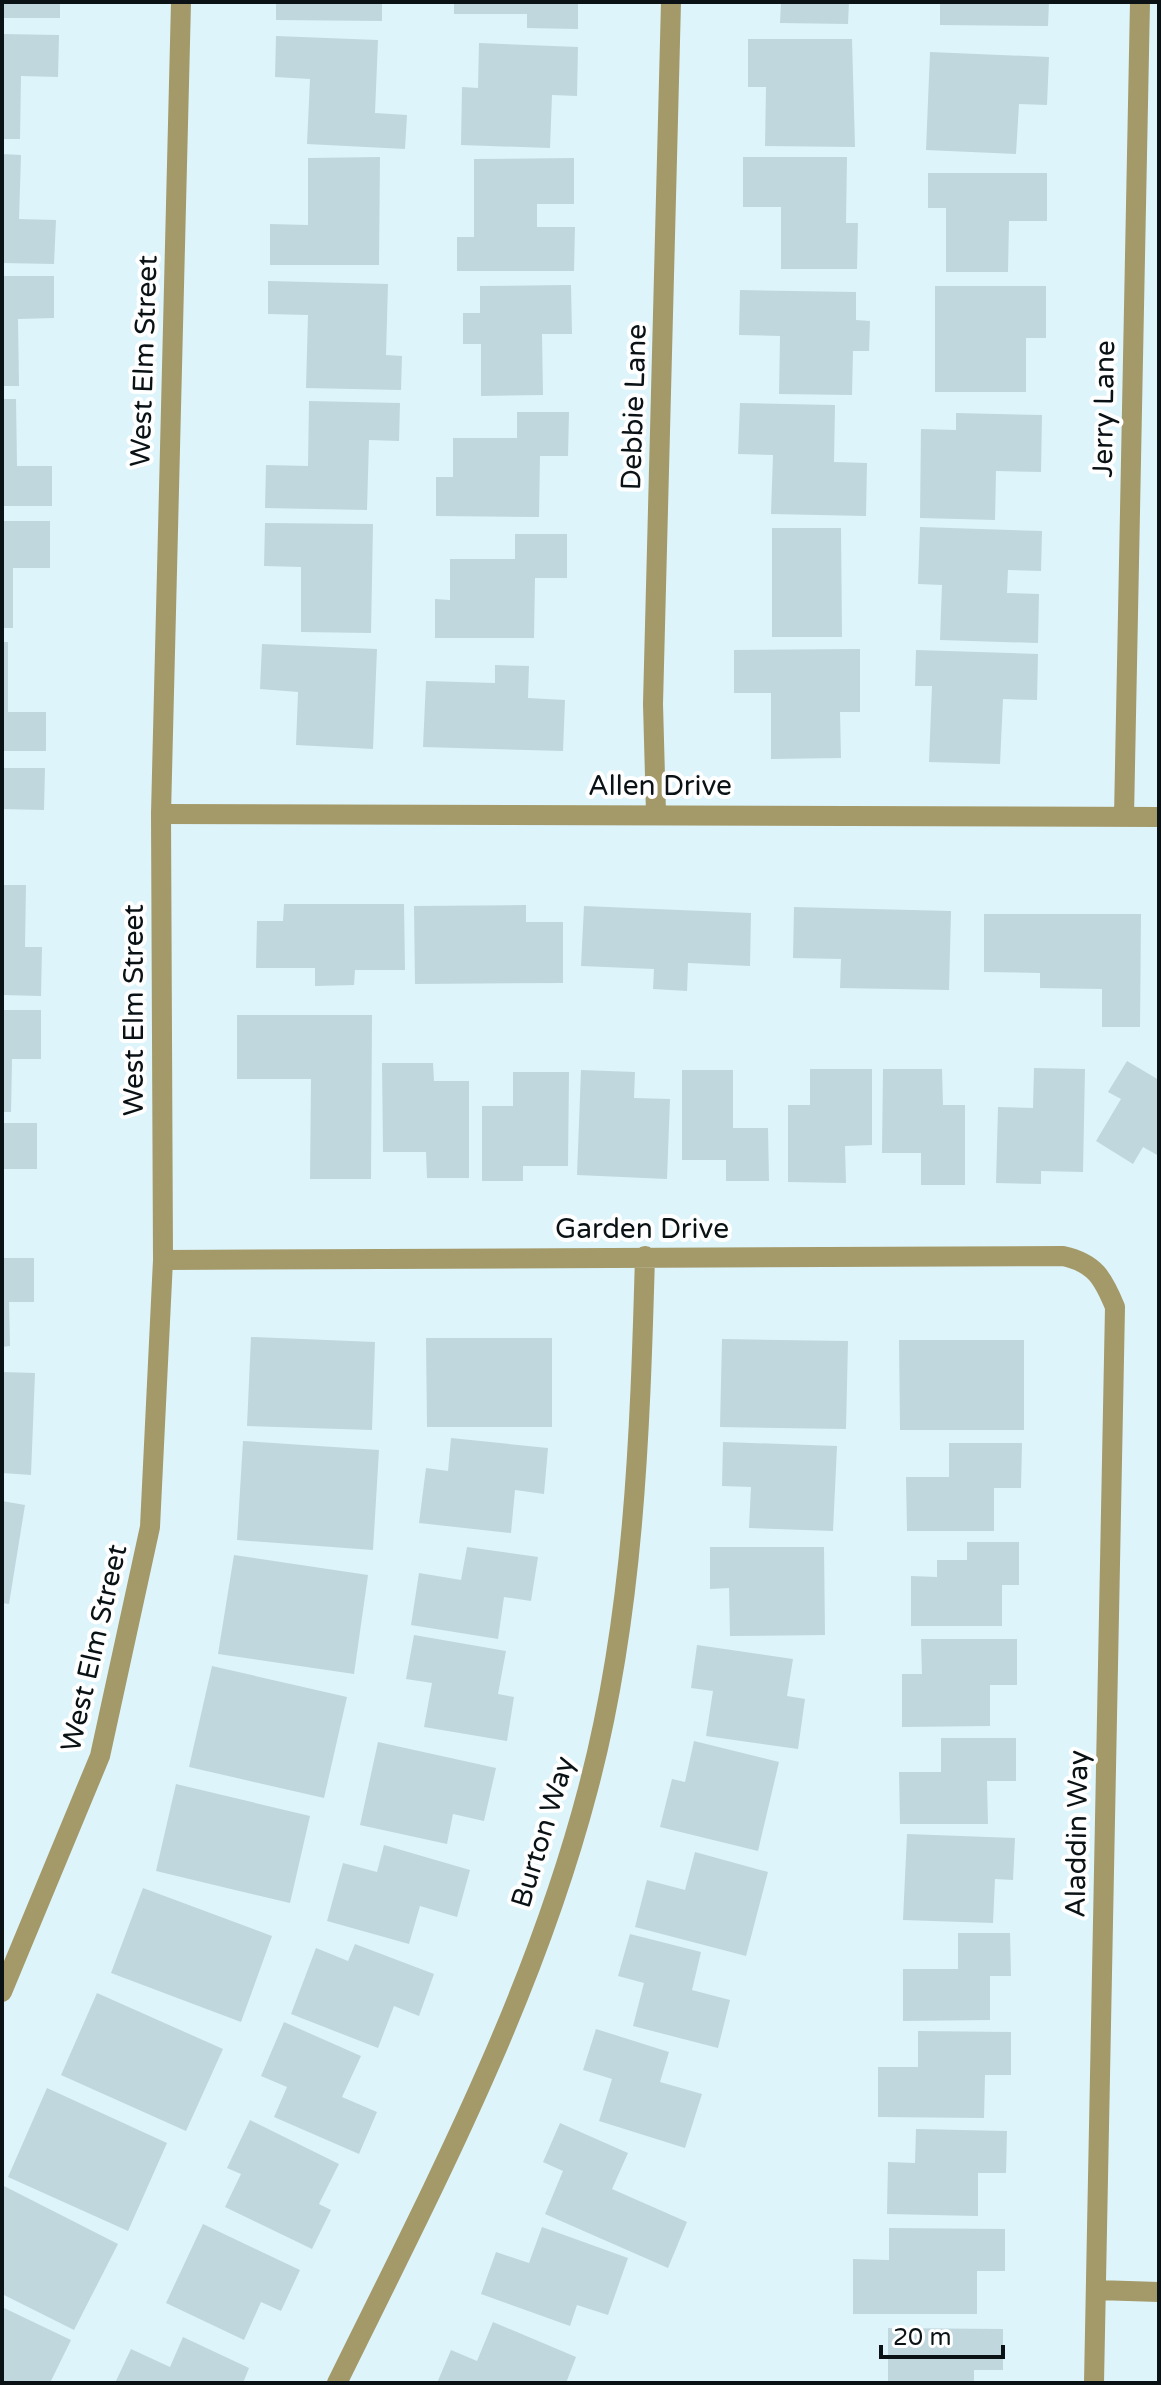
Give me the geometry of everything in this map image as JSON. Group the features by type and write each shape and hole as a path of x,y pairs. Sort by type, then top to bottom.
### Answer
{"street":[{"name":"West Elm Street","path":"2,1992 100,1756 126,1651 150,1527 163,1260 161,814 181,2"},
{"name":"Debbie Lane","path":"656,813 653,704 667,271 671,2"},
{"name":"Jerry Lane","path":"1124,817 1140,2"},
{"name":"Allen Drive","path":"161,814 656,813 1159,817"},
{"name":"Burton Way","path":"337,2383 476,2100 522,1990 588,1791 605,1715 630,1559 640,1455 645,1256"},
{"name":"Garden Drive","path":"163,1260 1063,1256 1083,1260 1102,1275 1107,1287"},
{"name":"Aladdin Way","path":"1094,2383 1115,1307 1107,1287"},
{"path":"1097,2290 1159,2292"}],"building":[{"path":"2,2 60,2 60,18 2,18"},
{"path":"276,2 382,2 382,21 276,20"},
{"path":"454,2 578,2 578,29 527,28 527,14 454,14"},
{"path":"781,2 849,2 848,24 780,23"},
{"path":"940,2 1049,2 1048,26 940,25"},
{"path":"2,34 59,35 58,77 21,76 20,139 2,139"},
{"path":"276,36 378,40 375,113 407,115 405,149 307,144 310,79 275,77"},
{"path":"748,39 852,39 855,147 765,146 766,87 748,87"},
{"path":"479,43 578,47 577,96 552,95 550,148 461,145 462,87 478,88"},
{"path":"930,52 1049,57 1047,105 1019,104 1016,154 926,150"},
{"path":"2,154 21,155 19,219 56,220 54,264 2,263"},
{"path":"380,157 379,265 270,265 270,224 308,225 308,158"},
{"path":"743,157 847,157 846,223 858,223 857,269 781,269 781,207 743,207"},
{"path":"574,158 574,204 537,204 537,227 575,227 574,271 457,271 457,237 474,237 474,159"},
{"path":"928,173 1047,173 1047,221 1009,221 1008,272 946,272 946,208 928,208"},
{"path":"2,276 54,276 54,318 18,319 19,386 2,386"},
{"path":"268,281 388,284 386,355 402,356 401,390 306,388 308,315 268,314"},
{"path":"571,285 572,334 542,334 543,395 481,396 481,344 463,344 463,313 480,313 480,286"},
{"path":"935,286 1046,286 1046,338 1026,338 1026,392 935,392"},
{"path":"740,290 856,292 856,320 870,321 869,351 853,351 852,395 779,394 780,336 739,335"},
{"path":"2,399 16,399 17,466 52,466 52,506 2,506"},
{"path":"309,401 400,403 399,441 369,440 367,510 265,508 266,465 308,466"},
{"path":"740,403 835,405 834,462 867,463 866,516 771,514 773,455 738,454"},
{"path":"517,412 569,412 568,456 540,456 539,517 436,516 436,477 453,477 453,438 517,438"},
{"path":"956,413 1042,415 1041,472 996,471 995,520 920,518 921,429 956,430"},
{"path":"2,521 50,521 50,568 13,568 13,628 2,628"},
{"path":"265,523 373,524 371,633 301,632 301,567 264,566"},
{"path":"920,527 1042,531 1041,571 1008,570 1007,593 1039,594 1038,643 940,640 942,585 918,584"},
{"path":"772,528 841,528 842,637 772,637"},
{"path":"515,534 567,534 567,578 535,578 534,638 435,638 435,599 450,600 450,559 515,559"},
{"path":"2,642 8,642 8,712 46,712 46,751 2,751"},
{"path":"262,644 377,649 373,749 296,745 298,692 260,689"},
{"path":"860,649 860,712 840,712 841,758 771,759 771,693 734,693 734,650"},
{"path":"916,650 1038,654 1037,700 1003,699 1000,764 929,762 932,686 915,686"},
{"path":"495,665 529,666 528,698 565,700 563,751 423,747 426,681 495,683"},
{"path":"2,768 45,768 44,810 2,809"},
{"path":"2,885 26,885 25,947 42,947 41,996 2,995"},
{"path":"284,904 404,904 405,970 355,970 354,985 315,986 315,968 256,968 257,921 283,921"},
{"path":"526,905 526,922 563,922 563,983 415,984 414,906"},
{"path":"584,906 751,913 750,966 688,963 687,991 653,989 654,969 581,966"},
{"path":"794,907 951,911 949,990 840,988 841,959 793,958"},
{"path":"984,914 1141,914 1140,1027 1102,1027 1102,989 1040,988 1040,973 984,972"},
{"path":"2,1010 41,1010 41,1059 12,1059 11,1112 2,1112"},
{"path":"237,1015 372,1015 371,1179 310,1179 311,1079 237,1079"},
{"path":"1127,1061 1159,1080 1159,1156 1143,1147 1133,1164 1096,1141 1121,1099 1108,1092"},
{"path":"382,1063 433,1063 434,1081 469,1081 469,1178 427,1178 426,1152 383,1152"},
{"path":"1034,1068 1085,1069 1083,1172 1041,1171 1041,1184 996,1183 998,1107 1033,1108"},
{"path":"810,1069 872,1069 872,1145 845,1146 846,1183 788,1182 788,1105 810,1105"},
{"path":"883,1069 942,1069 943,1105 965,1105 965,1185 921,1185 921,1153 882,1153"},
{"path":"581,1070 635,1072 634,1098 670,1099 667,1179 577,1175"},
{"path":"682,1070 733,1070 733,1128 768,1128 769,1181 726,1181 726,1160 682,1160"},
{"path":"513,1072 569,1072 568,1166 523,1166 523,1181 482,1181 482,1106 513,1106"},
{"path":"2,1123 37,1123 37,1169 2,1169"},
{"path":"2,1258 34,1258 34,1302 9,1302 10,1346 2,1347"},
{"path":"251,1337 375,1342 372,1430 247,1426"},
{"path":"426,1338 552,1338 552,1427 427,1427"},
{"path":"722,1339 848,1341 846,1429 720,1427"},
{"path":"899,1340 1024,1340 1024,1430 900,1430"},
{"path":"2,1372 35,1373 31,1475 2,1473"},
{"path":"451,1438 548,1448 544,1494 515,1490 511,1533 419,1523 426,1468 448,1471"},
{"path":"243,1441 379,1450 373,1550 237,1540"},
{"path":"723,1442 837,1446 833,1531 749,1528 751,1487 722,1486"},
{"path":"949,1443 1022,1443 1021,1488 994,1488 994,1531 907,1531 906,1477 949,1477"},
{"path":"2,1501 25,1505 9,1604 2,1603"},
{"path":"967,1542 1019,1542 1019,1585 1002,1585 1002,1626 911,1626 911,1576 937,1577 937,1560 967,1560"},
{"path":"467,1547 538,1557 531,1601 504,1597 498,1639 411,1625 419,1573 461,1580"},
{"path":"710,1547 824,1547 825,1635 730,1636 729,1588 710,1589"},
{"path":"234,1555 368,1575 354,1674 218,1654"},
{"path":"414,1635 506,1651 498,1694 514,1697 507,1741 424,1727 432,1683 406,1679"},
{"path":"921,1639 1017,1639 1017,1685 990,1685 990,1726 902,1727 902,1674 922,1674"},
{"path":"697,1645 793,1659 787,1696 805,1699 798,1749 706,1736 713,1691 691,1688"},
{"path":"212,1666 347,1697 324,1798 189,1767"},
{"path":"941,1738 1016,1738 1016,1781 987,1781 988,1824 900,1824 899,1772 941,1772"},
{"path":"694,1741 779,1762 758,1851 660,1827 672,1779 685,1782"},
{"path":"378,1742 496,1768 484,1821 453,1814 447,1844 360,1825"},
{"path":"176,1784 310,1816 290,1903 156,1871"},
{"path":"907,1834 1015,1838 1013,1880 995,1879 993,1923 903,1920"},
{"path":"384,1845 470,1870 457,1917 420,1906 409,1944 327,1921 343,1863 377,1872"},
{"path":"695,1852 768,1872 746,1956 635,1927 647,1880 685,1890"},
{"path":"143,1888 272,1936 241,2022 111,1973"},
{"path":"958,1933 1010,1933 1011,1976 990,1976 990,2020 903,2021 903,1969 958,1969"},
{"path":"630,1934 701,1952 692,1990 730,2000 718,2048 633,2026 644,1983 618,1976"},
{"path":"355,1944 434,1974 419,2016 394,2006 378,2048 291,2014 316,1948 348,1961"},
{"path":"97,1993 223,2049 186,2131 61,2075"},
{"path":"284,2022 361,2056 342,2097 377,2112 359,2154 274,2117 287,2087 261,2076"},
{"path":"596,2029 669,2052 660,2082 702,2094 685,2148 599,2121 612,2079 583,2070"},
{"path":"918,2031 1011,2032 1011,2075 985,2075 984,2118 878,2117 878,2067 918,2067"},
{"path":"47,2088 167,2143 128,2231 8,2177"},
{"path":"250,2120 339,2164 319,2204 331,2210 312,2249 225,2207 241,2174 227,2168"},
{"path":"560,2123 628,2153 612,2189 687,2222 668,2268 545,2214 563,2171 543,2162"},
{"path":"916,2129 1007,2131 1006,2173 978,2173 978,2216 887,2214 888,2162 915,2163"},
{"path":"2,2185 118,2244 74,2330 2,2294"},
{"path":"203,2224 300,2270 281,2311 261,2302 244,2340 166,2303"},
{"path":"542,2227 628,2258 608,2315 577,2305 570,2326 481,2294 496,2252 529,2263"},
{"path":"889,2228 1005,2229 1005,2271 977,2271 977,2314 853,2314 853,2259 889,2260"},
{"path":"2,2307 71,2340 50,2383 2,2383"},
{"path":"493,2322 576,2357 566,2383 437,2383 451,2350 477,2361"},
{"path":"888,2328 1003,2329 1003,2370 974,2370 974,2383 888,2383"},
{"path":"183,2337 249,2368 243,2383 115,2383 131,2349 170,2367"}]}
